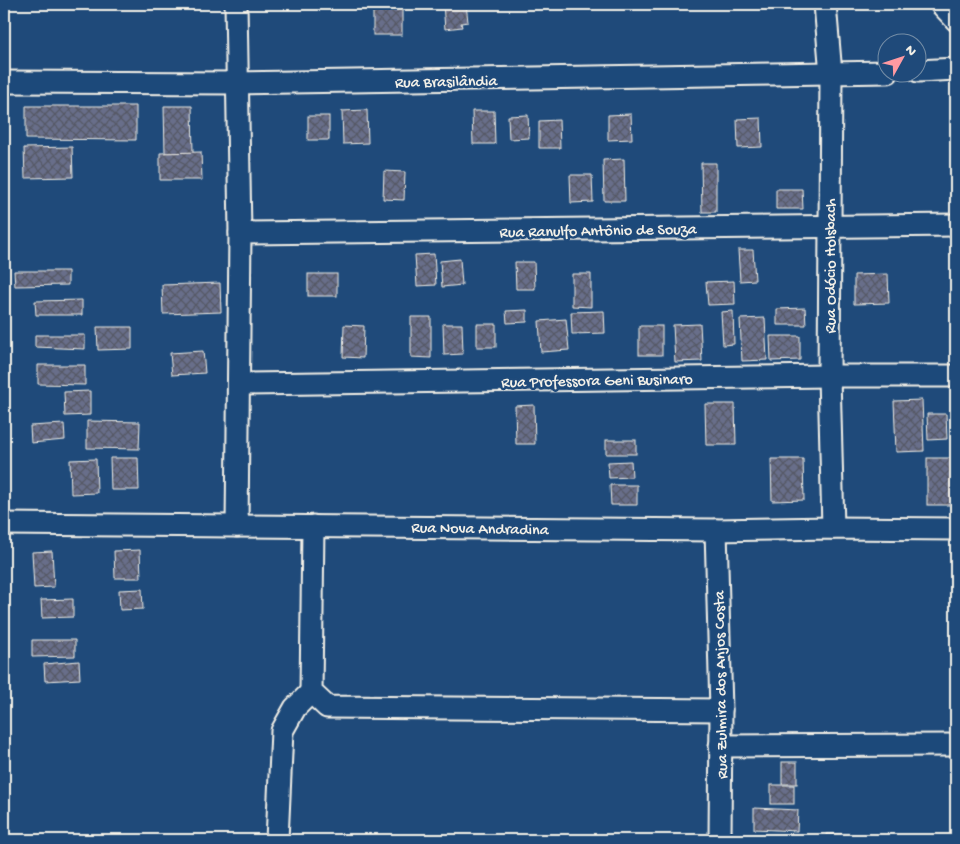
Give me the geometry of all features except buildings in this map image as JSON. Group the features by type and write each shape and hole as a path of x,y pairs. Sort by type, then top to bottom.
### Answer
{"street":[{"path":"236,4 240,233 237,526"},
{"name":"Rua Odócio Holsbach","path":"825,4 831,74 829,376 833,528"},
{"path":"941,4 956,20"},
{"path":"928,70 956,69"},
{"name":"Rua Brasilândia","path":"4,82 237,83 878,72"},
{"name":"Rua Ranulfo Antônio de Souza","path":"240,233 956,225"},
{"name":"Rua Professora Geni Businaro","path":"239,384 956,376"},
{"name":"Rua Nova Andradina","path":"4,524 716,530 833,528 956,529"},
{"path":"278,840 282,731 295,708 311,692 313,526"},
{"name":"Rua Zulmira dos Anjos Costa","path":"716,530 721,710 720,840"},
{"path":"311,692 327,707 721,710"},
{"path":"720,746 956,745"}]}
